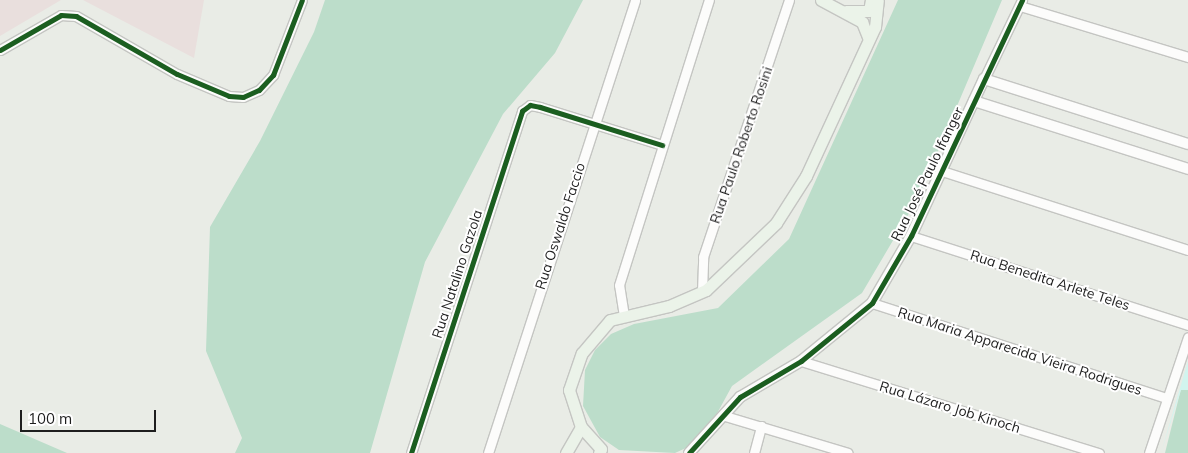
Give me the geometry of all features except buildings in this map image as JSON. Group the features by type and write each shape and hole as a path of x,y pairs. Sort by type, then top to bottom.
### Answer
{"main road":[{"path":"820,0 862,22 868,37"},
{"path":"844,11 868,11 871,0"},
{"path":"602,452 581,427 569,390 575,370 594,334 624,316 669,306 702,292 752,250 795,197 880,14 878,0"},
{"path":"566,453 581,427"}],"street":[{"path":"0,50 61,16 76,16 177,74 229,96 243,97 259,90 273,75 302,0"},
{"name":"Rua Oswaldo Faccio","path":"488,453 593,122 635,0"},
{"path":"624,316 619,285 709,0"},
{"name":"Rua Paulo Roberto Rosini","path":"702,292 703,257 789,0"},
{"path":"1021,3 1188,57"},
{"name":"Rua José Paulo Ifanger","path":"689,453 725,416 740,397 801,361 872,303 911,236 1021,3"},
{"path":"984,79 1188,144"},
{"path":"974,101 1188,169"},
{"name":"Rua Natalino Gazola","path":"411,453 518,119 530,105 593,122"},
{"path":"593,122 662,145"},
{"path":"942,171 1188,250"},
{"name":"Rua Benedita Arlete Teles","path":"911,236 1188,325"},
{"name":"Rua Maria Apparecida Vieira Rodrigues","path":"872,303 1168,398"},
{"path":"1149,453 1188,337"},
{"name":"Rua Lázaro Job Kinoch","path":"801,361 1099,453"},
{"path":"725,416 848,453"},
{"path":"754,453 761,426"}],"shaded area":[{"path":"0,0 61,0 0,36"},
{"path":"83,0 204,0 194,58"},
{"path":"1188,361 1188,390 1181,390 1161,453"}],"green space":[{"path":"325,0 583,0 555,53 503,114 425,262 370,453 235,453 242,438 206,351 210,227 260,141 314,32"},
{"path":"898,0 1002,0 918,198 862,293 732,386 714,419 688,447 675,453 619,450 600,437 583,406 585,370 595,350 611,334 634,324 718,308 789,239"},
{"path":"1181,389 1188,389 1188,453 1165,453"},
{"path":"0,424 67,453 0,453"}],"cycle path":[{"path":"0,50 61,15 76,16 177,74 229,96 243,97 259,90 273,75 302,0"},
{"path":"689,453 740,397 801,361 872,303 911,236 1022,0"},
{"path":"411,453 522,111 530,105 540,107 662,145"}]}
